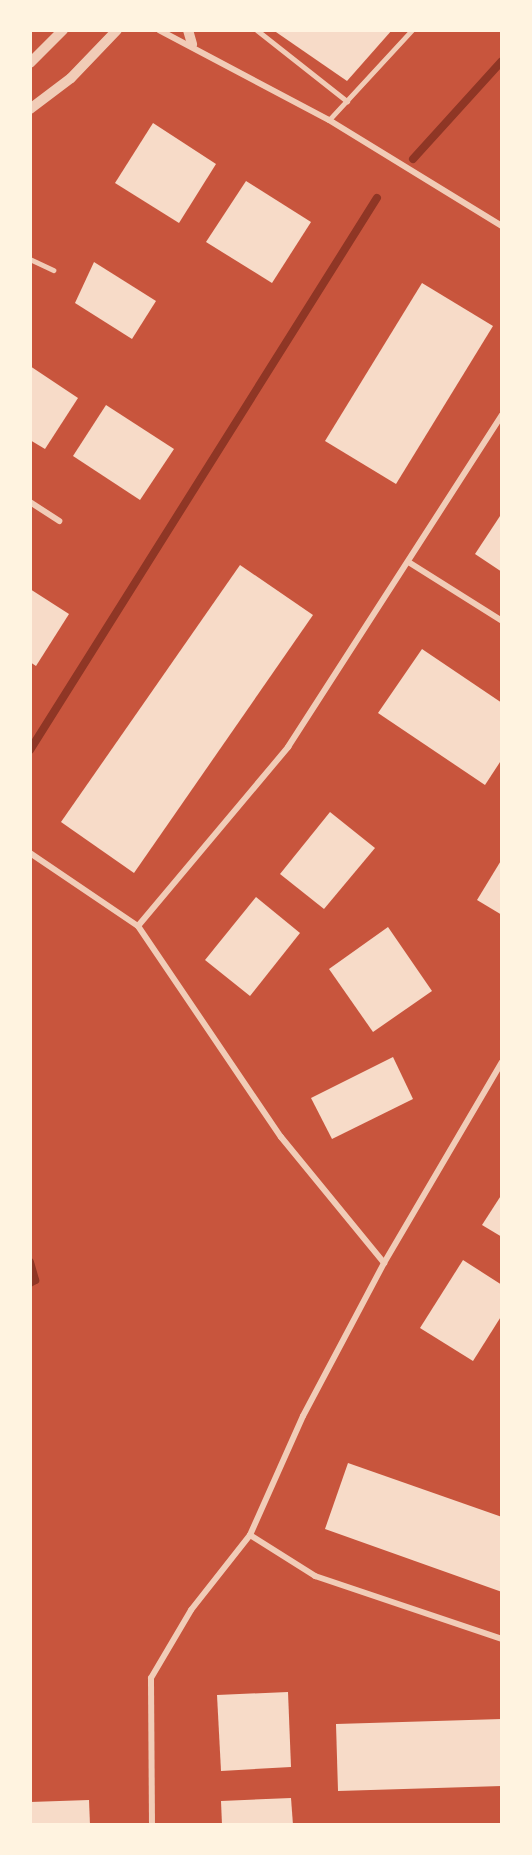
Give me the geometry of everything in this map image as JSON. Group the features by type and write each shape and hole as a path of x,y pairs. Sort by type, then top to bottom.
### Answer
{"street":[{"path":"30,63 63,30"},
{"path":"30,109 71,78 117,30"},
{"path":"159,30 192,44 329,120 502,226"},
{"path":"188,30 192,44"},
{"path":"138,926 288,747 410,563 502,415"},
{"path":"30,502 59,521"},
{"path":"410,563 502,621"},
{"path":"30,853 138,926 282,1137 384,1263"},
{"path":"152,1825 151,1678 191,1610 250,1535 330,1368 384,1263 502,1062"},
{"path":"250,1535 315,1576 502,1639"}],"lane":[{"path":"257,30 348,101"},
{"path":"329,120 412,30"},
{"path":"30,259 54,270"}],"building":[{"path":"273,30 392,30 347,81"},
{"path":"153,123 216,164 179,223 115,183"},
{"path":"246,181 311,222 272,283 206,242"},
{"path":"94,262 156,301 132,339 75,303"},
{"path":"422,283 493,326 396,484 325,441"},
{"path":"30,366 78,398 45,449 30,440"},
{"path":"106,405 174,449 140,500 73,456"},
{"path":"502,513 502,572 475,554"},
{"path":"240,565 313,615 134,873 61,822"},
{"path":"30,589 69,614 36,666 30,662"},
{"path":"422,649 502,703 502,759 485,785 378,713"},
{"path":"330,812 375,848 324,909 280,874"},
{"path":"502,859 502,915 477,900"},
{"path":"256,897 300,933 250,996 205,960"},
{"path":"388,927 432,991 373,1032 329,969"},
{"path":"393,1057 413,1099 332,1139 311,1098"},
{"path":"502,1194 502,1237 482,1225"},
{"path":"463,1260 502,1285 502,1315 473,1361 420,1328"},
{"path":"348,1463 502,1517 502,1592 325,1529"},
{"path":"288,1692 291,1767 221,1771 217,1695"},
{"path":"502,1719 502,1786 338,1791 336,1724"},
{"path":"291,1798 293,1825 222,1825 221,1801"},
{"path":"89,1800 90,1825 30,1825 30,1802"}],"waterway":[{"path":"413,159 502,61"},
{"path":"30,750 377,198"},
{"path":"30,1262 35,1280 30,1283"}]}
